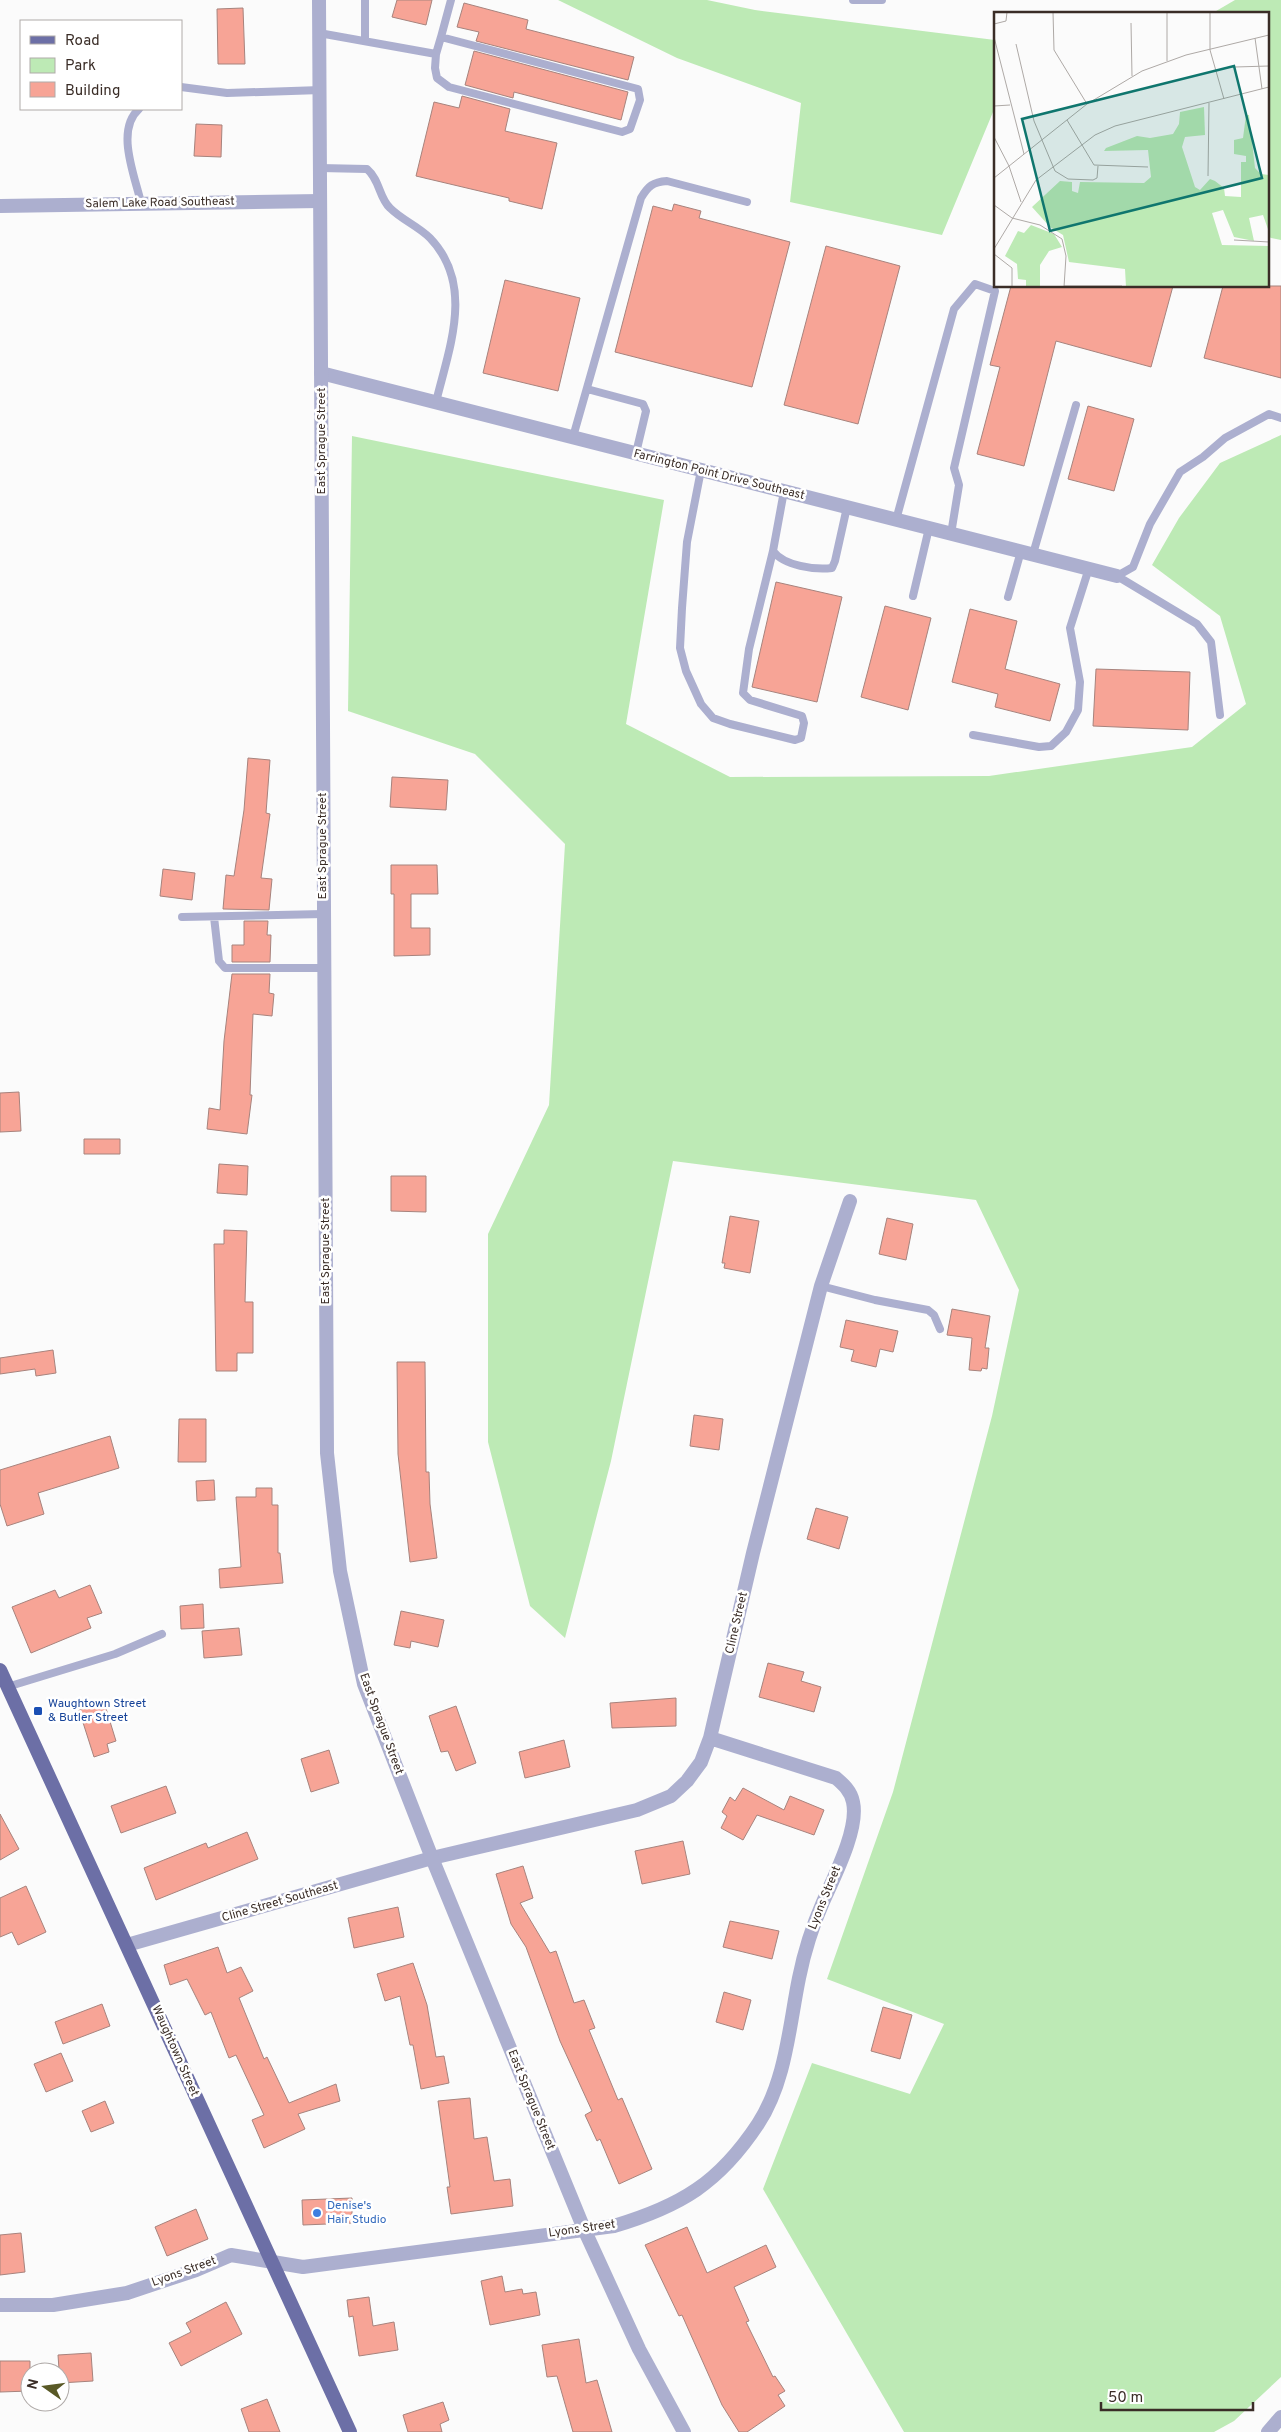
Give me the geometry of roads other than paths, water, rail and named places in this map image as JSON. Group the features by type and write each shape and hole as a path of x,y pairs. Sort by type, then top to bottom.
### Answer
{"main road":[{"name":"Waughtown Street","path":"0,1670 3,1688 128,1945 350,2432"}],"street":[{"name":"East Sprague Street","path":"319,0 327,1453 340,1571 364,1684 432,1858 584,2229 639,2349 684,2432"},
{"name":"Salem Lake Road Southeast","path":"0,206 320,200"},
{"name":"Farrington Point Drive Southeast","path":"321,373 1117,576"},
{"name":"Cline Street","path":"432,1858 637,1810 671,1796 701,1762 710,1738 755,1544 821,1286 850,1201"},
{"name":"Lyons Street","path":"0,2305 53,2305 127,2293 196,2270 231,2255 303,2267 614,2226 650,2215 676,2203 719,2173 759,2123 771,2100 781,2072 799,1975 814,1922 850,1834 853,1802 846,1787 836,1778 710,1738"},
{"name":"Cline Street Southeast","path":"128,1945 432,1858"},
{"path":"1268,2432 1281,2417"}],"lane":[{"path":"365,0 365,41"},
{"path":"441,37 638,89 640,100 630,129 622,132 449,87 437,78 435,68 436,54 451,0"},
{"path":"853,0 882,0"},
{"path":"319,33 436,54"},
{"path":"182,87 227,93 320,90"},
{"path":"138,110 131,116 127,138 141,203"},
{"path":"320,168 367,169 378,181 385,202 431,239 453,272 457,299 448,353 436,402"},
{"path":"573,437 641,198 648,186 657,182 668,181 747,202"},
{"path":"896,520 954,309 974,284 988,287 994,291 954,468 959,485 951,534"},
{"path":"587,389 643,404 646,411 636,453"},
{"path":"1008,597 1027,553 1076,405"},
{"path":"1220,715 1211,642 1197,624 1117,576 1133,567 1150,524 1180,472 1203,457 1225,438 1269,414 1281,418"},
{"path":"701,470 688,542 682,608 680,648 686,671 701,704 713,718 795,740 801,738 804,723 802,716 750,700 743,693 749,649 773,552 784,491"},
{"path":"773,552 778,558 820,570 832,568 847,507"},
{"path":"913,596 929,528"},
{"path":"973,735 1039,747 1052,746 1066,732 1078,710 1080,682 1070,628 1089,568"},
{"path":"182,917 324,914"},
{"path":"214,917 219,961 225,968 324,968"},
{"path":"821,1286 874,1300 928,1310 934,1315 940,1328"},
{"path":"3,1688 115,1654 162,1634"}],"place":[{"name":"Waughtown Street & Butler Street","path":"38,1711"},
{"name":"Denise's Hair Studio","path":"317,2213"}]}
